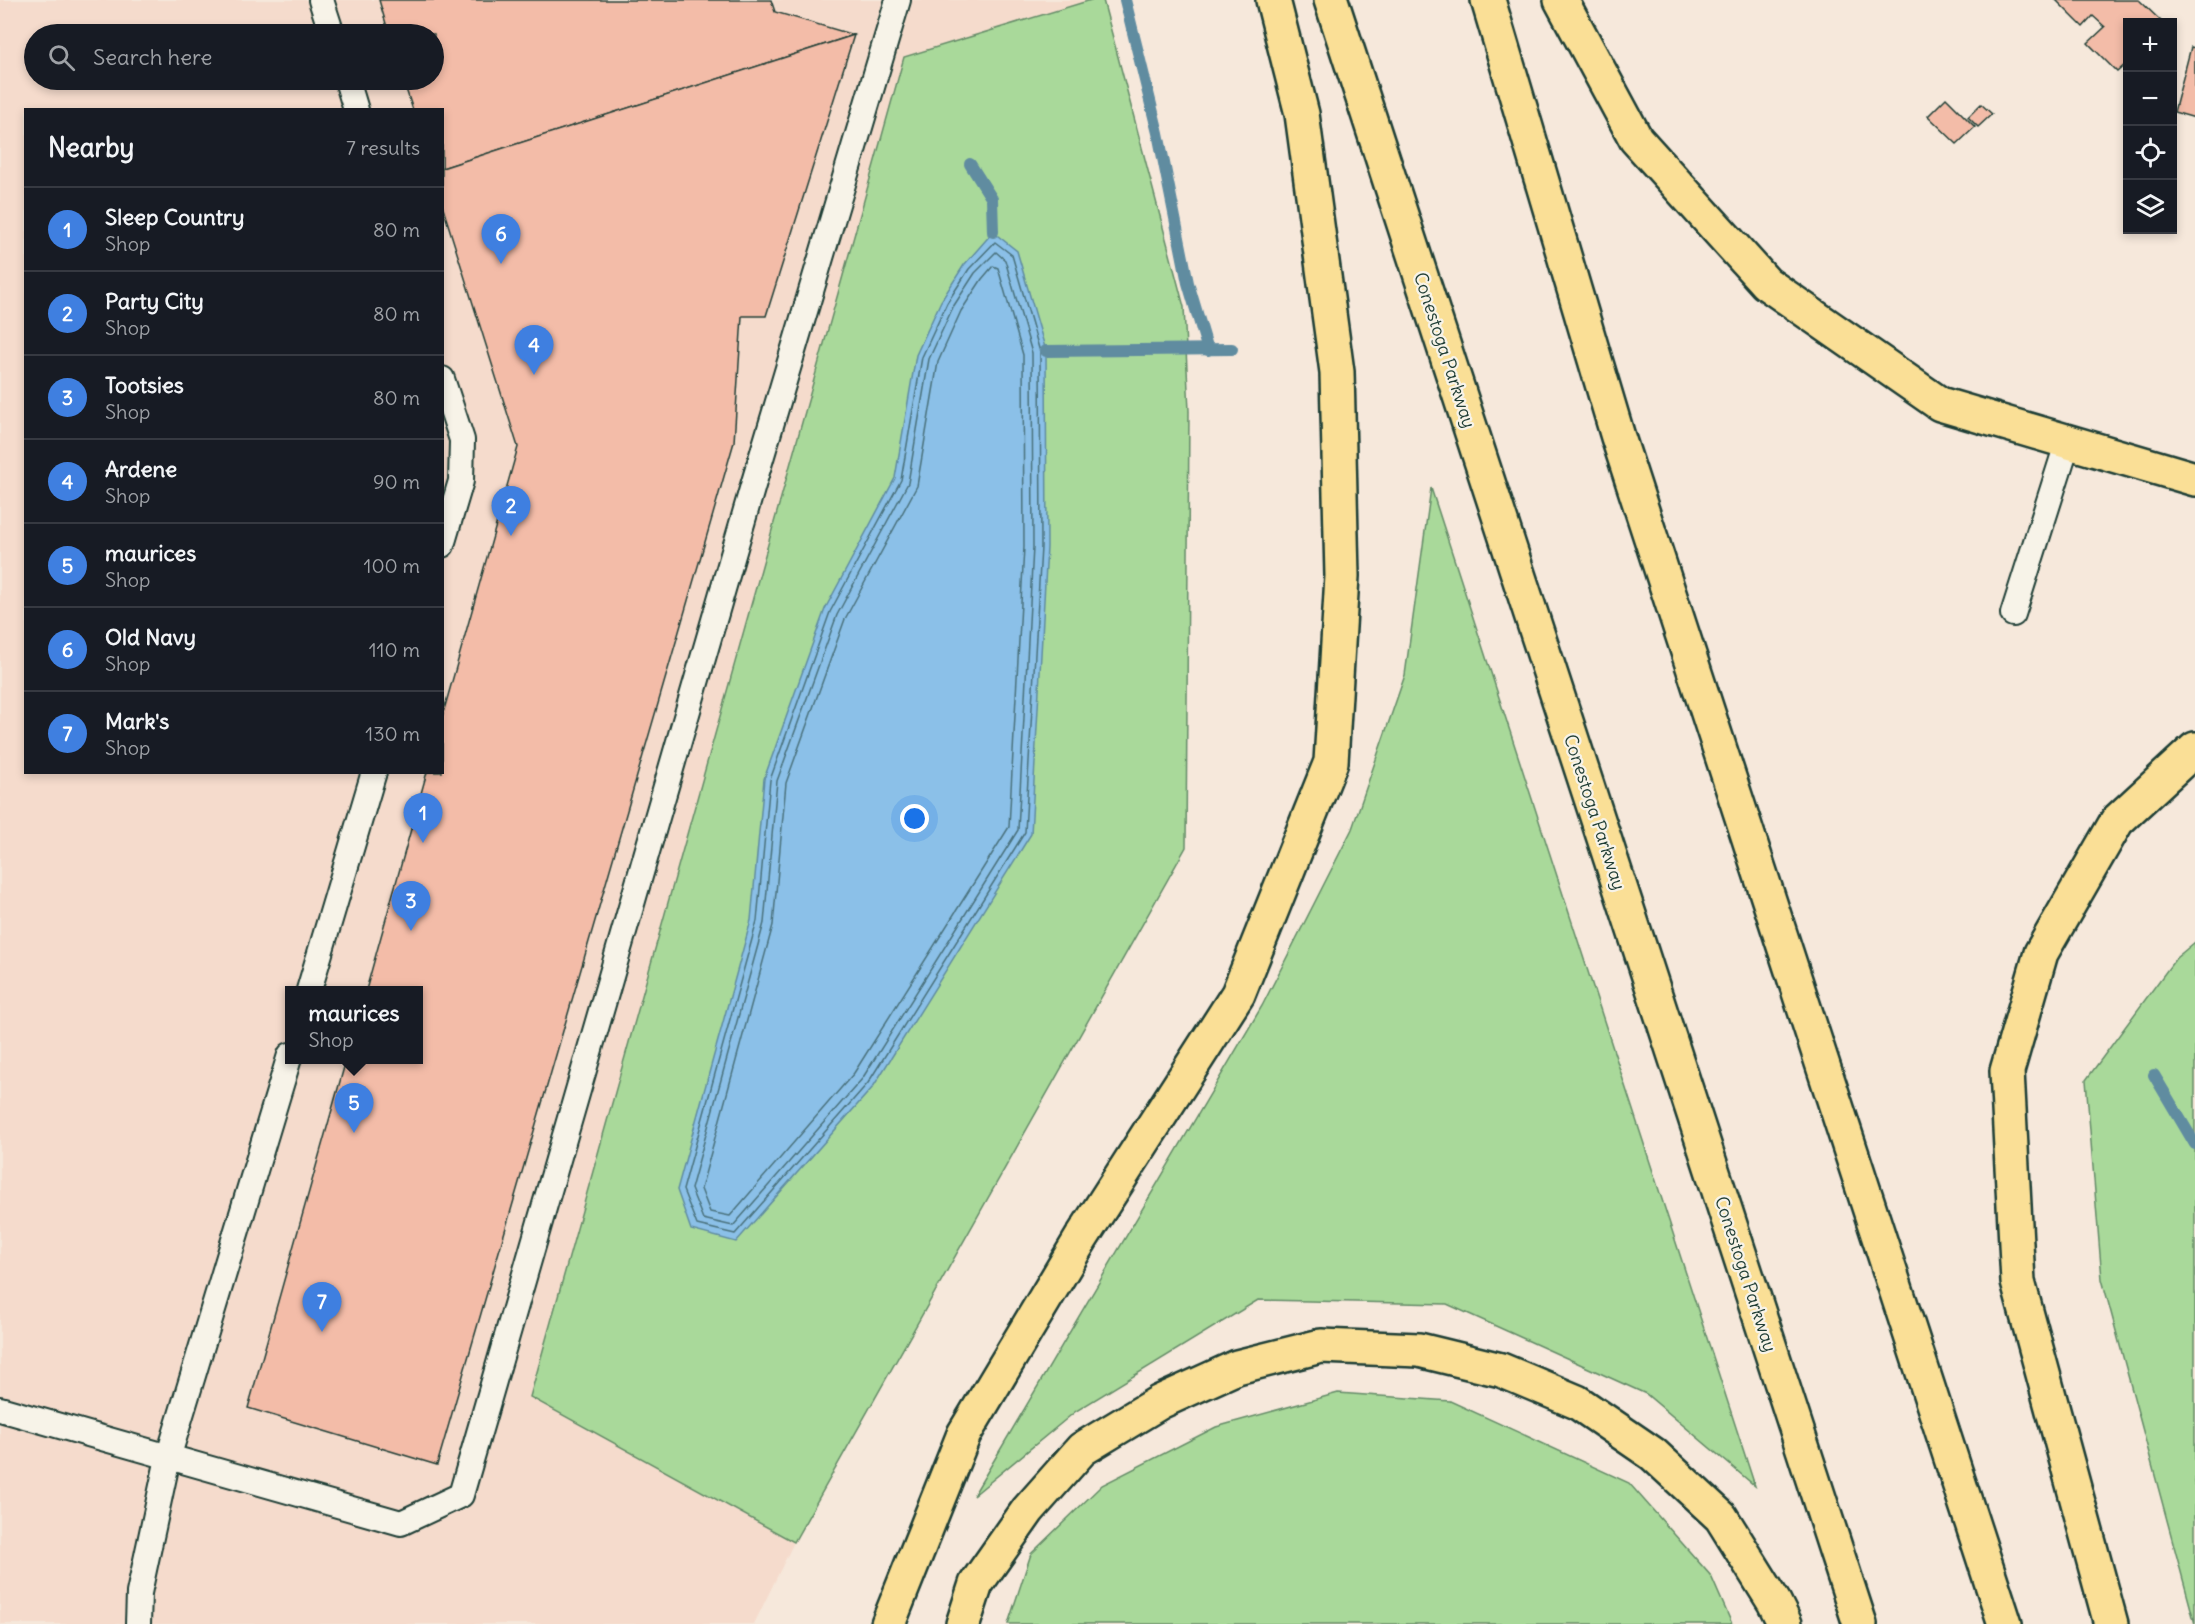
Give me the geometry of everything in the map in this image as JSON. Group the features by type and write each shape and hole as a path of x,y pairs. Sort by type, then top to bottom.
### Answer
{"highway":[{"path":"888,1624 964,1434 1082,1237 1238,994 1331,762 1342,576 1337,372 1302,114 1273,0"},
{"name":"Conestoga Parkway","path":"1331,0 1860,1624"},
{"path":"1488,0 1618,437 2005,1624"},
{"path":"1561,0 1636,139 1766,283 1940,404 2195,479"},
{"path":"2111,1624 2018,1282 2007,1071 2041,953 2117,821 2195,749"},
{"path":"963,1624 976,1584 1028,1510 1082,1449 1160,1402 1237,1366 1321,1346 1419,1350 1501,1370 1577,1402 1653,1454 1721,1517 1774,1602 1785,1624"}],"lane":[{"path":"321,0 329,24"},
{"path":"0,1409 401,1523 461,1495 754,482 898,0"},
{"path":"350,90 355,108"},
{"path":"444,385 462,440 462,449 461,481 444,538"},
{"path":"2013,614 2068,441"},
{"path":"310,986 373,774"},
{"path":"138,1624 139,1593 168,1458 288,1064"}],"shaded area":[{"path":"0,0 1091,0 904,57 531,1397 794,1542 754,1624 0,1624"}],"green space":[{"path":"1091,0 1103,0 1184,307 1189,411 1186,847 794,1542 530,1397 904,57"},
{"path":"1431,488 1755,1486 1646,1394 1447,1304 1258,1300 1076,1411 973,1496 1262,1006 1352,829 1405,675"},
{"path":"2195,942 2195,1624 2102,1279 2086,1080 2176,958"},
{"path":"1338,1393 1450,1401 1629,1483 1711,1576 1732,1624 1008,1624 1031,1554 1102,1485 1216,1427"}],"water":[{"path":"993,232 1017,251 1046,351 1047,547 1031,834 873,1087 736,1242 691,1230 677,1190 751,920 764,779 825,609 895,478 916,355 941,301 964,265"}],"building":[{"path":"379,0 771,0 775,12 854,35 444,167 444,108 412,108 406,90 444,90 444,24 386,24"},
{"path":"2056,0 2139,0 2158,18 2123,18 2123,67 2117,72 2088,43 2105,27 2093,16 2083,27"},
{"path":"854,35 766,316 742,316 734,442 437,1465 248,1408 345,1064 423,1064 423,986 367,986 426,774 444,774 444,710 518,447 444,211 444,167"},
{"path":"2191,47 2195,48 2195,118 2177,113 2177,101"},
{"path":"1946,98 1975,127 1957,144 1928,116"},
{"path":"1981,104 1992,114 1978,127 1968,117"}],"waterway":[{"path":"1125,0 1158,133 1188,283 1208,350"},
{"path":"970,164 992,199 993,232"},
{"path":"1046,351 1232,349"},
{"path":"2154,1075 2195,1144"}],"place":[{"name":"Old Navy","path":"501,264"},
{"name":"Ardene","path":"534,375"},
{"name":"Party City","path":"511,536"},
{"name":"Sleep Country","path":"423,843"},
{"name":"Tootsies","path":"411,931"},
{"name":"maurices","path":"354,1133"},
{"name":"Mark's","path":"322,1332"}]}
